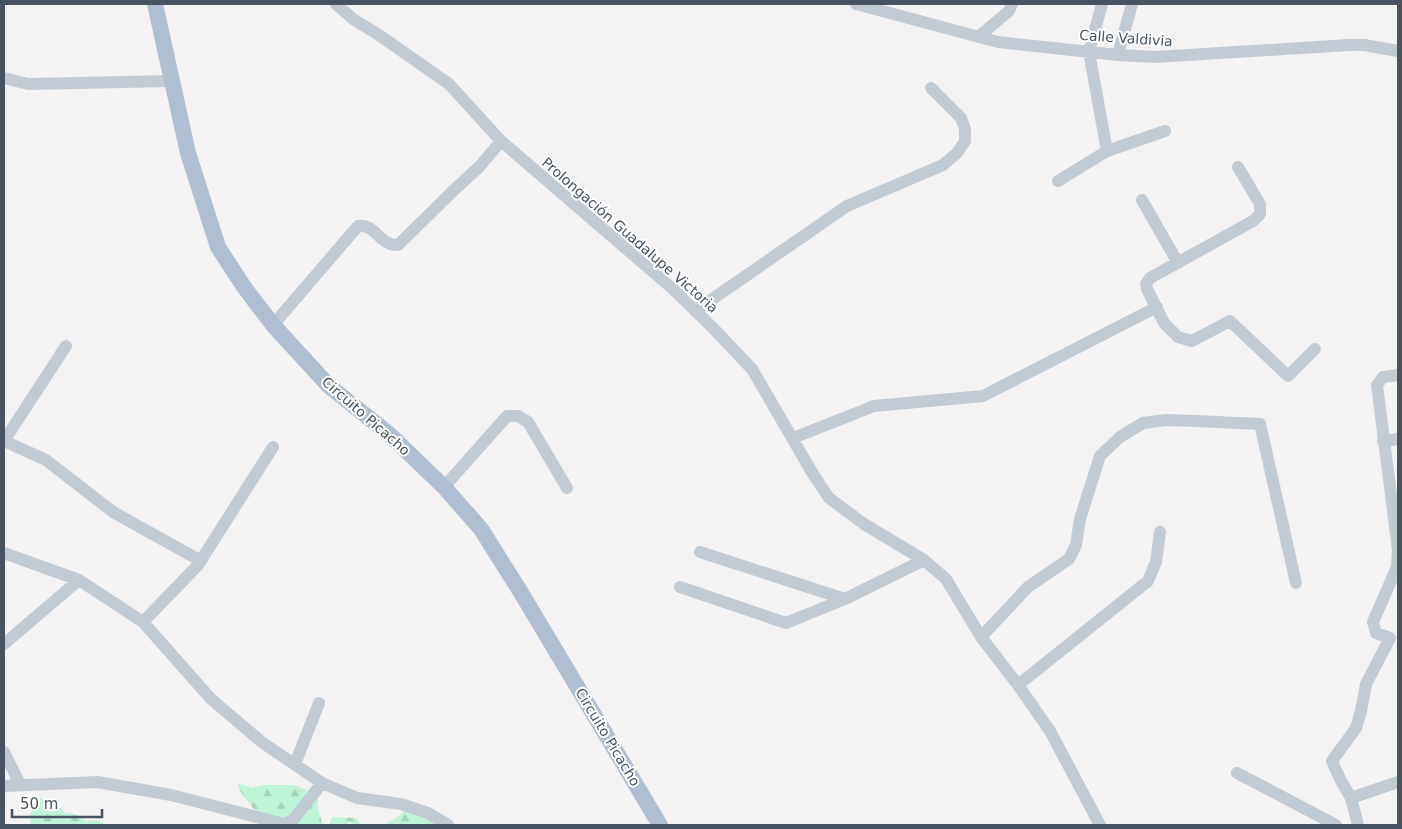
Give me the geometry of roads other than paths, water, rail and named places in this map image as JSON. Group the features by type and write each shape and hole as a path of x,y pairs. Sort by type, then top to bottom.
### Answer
{"main road":[{"name":"Circuito Picacho","path":"155,4 188,153 218,247 244,287 273,325 329,386 390,434 444,487 481,529 660,825"}],"street":[{"name":"Prolongación Guadalupe Victoria","path":"336,4 352,19 379,35 449,84 501,141 673,289 752,369 812,474 829,498 864,524 924,560 946,579 981,637 1050,731 1100,825"},
{"name":"Calle Valdivia","path":"856,4 998,42 1118,55 1155,58 1349,44 1398,51"},
{"path":"978,37 1009,11 1012,4"},
{"path":"1102,4 1089,52 1107,152"},
{"path":"1118,55 1132,4"},
{"path":"4,78 28,84 172,81"},
{"path":"695,312 847,206 944,165 957,153 965,141 965,129 961,118 931,88"},
{"path":"1058,181 1107,152 1165,131"},
{"path":"273,325 358,226 364,225 370,228 392,246 398,245 480,166 501,141"},
{"path":"1238,167 1260,204 1260,214 1253,222 1150,278 1146,284 1147,289 1164,323 1178,337 1192,341 1230,321 1288,376 1315,348"},
{"path":"1142,200 1178,263"},
{"path":"793,438 874,406 983,396 1157,306"},
{"path":"66,346 4,441 46,460 113,512 200,561"},
{"path":"1358,825 1350,798 1332,761 1356,728 1362,711 1366,684 1394,639 1376,633 1372,622 1397,567 1398,550 1377,385 1383,377 1398,374"},
{"path":"444,487 507,416 518,416 528,422 567,488"},
{"path":"981,637 1028,587 1069,559 1076,545 1080,519 1100,456 1120,437 1143,423 1166,420 1196,420 1260,424 1296,583"},
{"path":"1383,441 1398,439"},
{"path":"143,622 200,561 273,447"},
{"path":"1018,685 1148,581 1156,562 1160,532"},
{"path":"700,552 844,599"},
{"path":"4,553 79,580 143,622 211,699 263,743 322,783 357,798 401,804 428,813 448,825"},
{"path":"680,587 786,623 844,599 924,560"},
{"path":"4,644 79,580"},
{"path":"295,764 319,702"},
{"path":"4,752 20,784"},
{"path":"1237,773 1336,825"},
{"path":"4,786 97,782 171,795 284,824 293,820 322,783"},
{"path":"1350,798 1398,782"}]}
